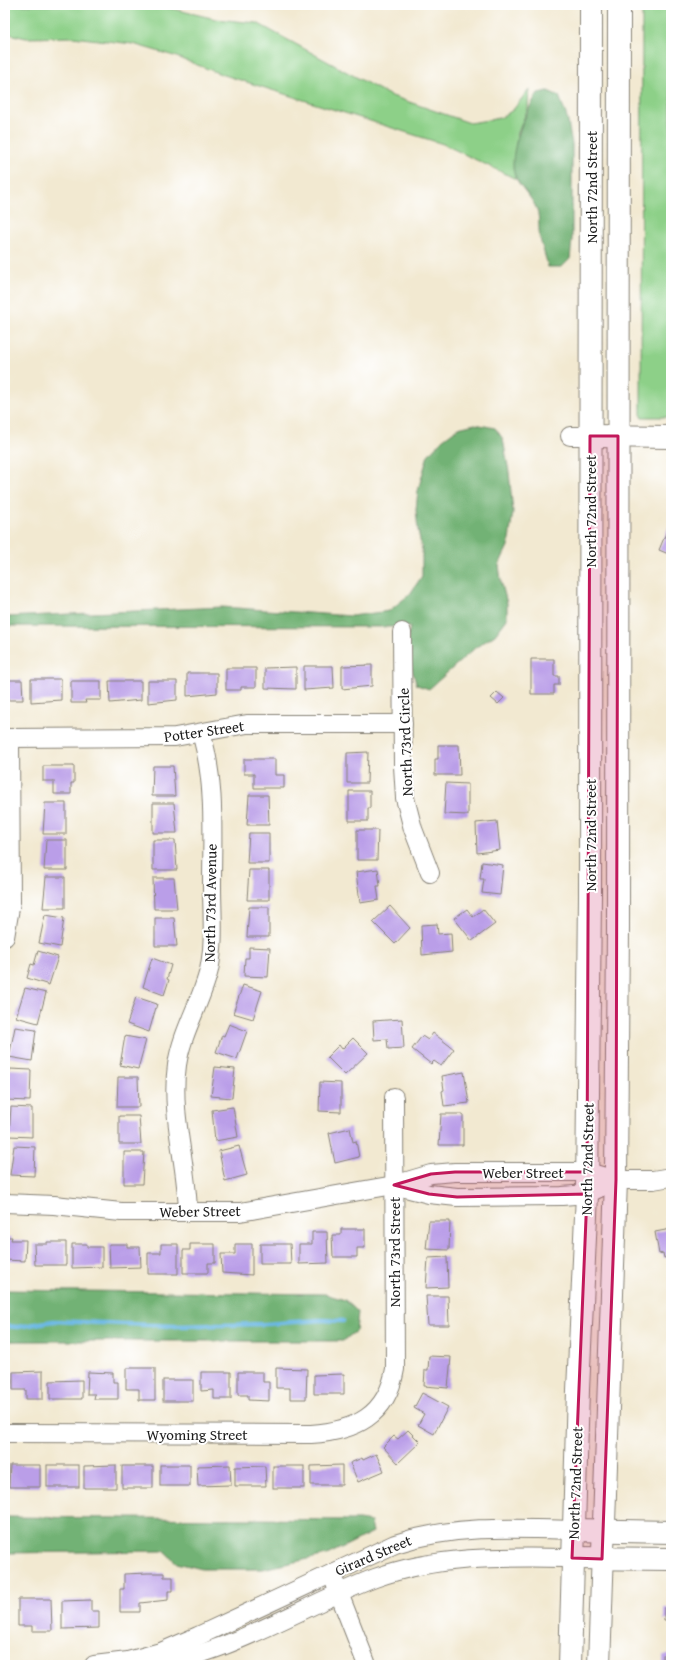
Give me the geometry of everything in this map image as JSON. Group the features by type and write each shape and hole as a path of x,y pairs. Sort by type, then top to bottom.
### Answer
{"main road":[{"name":"North 72nd Street","path":"570,1665 573,1530 587,1194 580,436 591,5"},
{"name":"North 72nd Street","path":"599,1665 602,1531 616,1180 618,936 619,5"},
{"path":"580,436 671,437"},
{"name":"Girard Street","path":"573,1530 671,1532"},
{"name":"Girard Street","path":"572,1558 671,1559"}],"street":[{"name":"North 73rd Circle","path":"402,632 403,766 408,811 430,873"},
{"name":"Potter Street","path":"7,738 160,738 201,733 217,728 247,724 403,724"},
{"name":"North 73rd Avenue","path":"188,1212 187,1183 176,1113 176,1081 185,1032 209,971 212,940 211,790 208,761 201,733"},
{"path":"5,937 11,902 7,738"},
{"name":"North 73rd Street","path":"381,1405 392,1384 394,1370 394,1097"},
{"name":"Weber Street","path":"5,1203 54,1205 103,1211 240,1212 394,1185 431,1174 455,1172 587,1172 616,1180"},
{"path":"616,1180 653,1180 671,1177"},
{"name":"Weber Street","path":"394,1185 429,1194 457,1197 587,1194 616,1180"},
{"name":"Wyoming Street","path":"5,1433 329,1433 355,1425 373,1413 381,1405"},
{"name":"Girard Street","path":"94,1665 128,1661 161,1652 395,1544 431,1534 474,1529 573,1530"},
{"name":"Girard Street","path":"142,1665 163,1663 190,1657 248,1635 374,1579 426,1564 482,1558 572,1558"},
{"path":"331,1573 368,1665"}],"highlighted area":[{"path":"590,436 618,436 616,1180 602,1559 572,1558 587,1194 457,1197 429,1194 394,1185 431,1174 455,1172 587,1172"}],"green space":[{"path":"11,5 156,5 216,19 257,23 389,95 470,123 500,118 513,110 529,89 528,108 517,135 514,164 516,179 443,144 221,74 174,56 133,44 73,37 26,38 5,33 5,7"},
{"path":"642,5 671,5 671,417 641,417"},
{"path":"548,91 559,96 567,117 572,144 572,240 570,259 562,267 548,267 540,238 537,210 517,180 513,160 518,136 533,101 538,93"},
{"path":"475,424 495,428 503,439 509,472 513,512 508,546 499,565 501,581 507,603 507,619 495,635 475,648 429,689 417,685 412,671 408,649 410,627 5,626 5,617 222,607 352,616 389,611 410,594 422,576 422,550 416,510 418,490 428,455 442,440 458,428"},
{"path":"5,1290 325,1294 345,1300 358,1312 356,1331 343,1341 5,1341"},
{"path":"5,1517 359,1520 371,1522 373,1532 327,1555 262,1569 202,1569 177,1563 164,1551 5,1553"}],"building":[{"path":"671,521 671,555 659,550"},
{"path":"531,659 554,659 554,676 559,676 559,685 554,685 554,694 531,694"},
{"path":"372,665 372,686 342,689 342,666"},
{"path":"304,666 333,666 334,688 304,690"},
{"path":"296,667 296,689 265,688 265,668"},
{"path":"226,668 256,668 256,687 241,687 241,690 226,690"},
{"path":"187,673 217,673 217,693 187,696"},
{"path":"31,679 61,679 61,700 31,702"},
{"path":"5,680 22,680 23,700 7,700 7,703 5,703"},
{"path":"71,681 101,681 101,700 85,700 86,703 71,703"},
{"path":"109,681 141,681 141,700 110,703"},
{"path":"148,681 177,681 177,700 148,703"},
{"path":"497,692 504,698 498,704 491,698"},
{"path":"438,745 459,745 460,775 435,775 435,759 438,759"},
{"path":"368,752 367,783 347,783 347,753"},
{"path":"244,759 275,759 275,775 284,775 284,788 254,788 254,774 244,774"},
{"path":"43,766 74,766 74,783 71,783 71,794 54,794 54,781 43,781"},
{"path":"153,766 173,766 175,796 152,796"},
{"path":"446,783 468,784 468,815 444,814"},
{"path":"349,791 370,791 368,821 349,821"},
{"path":"249,795 268,795 269,825 247,825"},
{"path":"45,803 66,803 66,834 43,834"},
{"path":"153,803 174,803 177,833 153,833"},
{"path":"497,821 500,850 477,853 476,823"},
{"path":"357,830 378,830 377,860 357,860"},
{"path":"249,833 269,833 269,863 247,863"},
{"path":"46,840 67,840 67,870 44,870"},
{"path":"153,840 175,840 177,870 153,870"},
{"path":"482,862 503,865 500,895 482,893 484,879 480,879"},
{"path":"378,869 380,886 377,886 379,900 360,903 356,872"},
{"path":"249,870 269,870 269,900 247,900"},
{"path":"46,877 65,877 65,908 43,908"},
{"path":"153,878 174,878 177,909 154,909"},
{"path":"390,906 410,928 395,944 373,922"},
{"path":"249,907 269,907 269,937 247,937"},
{"path":"467,909 473,917 483,909 495,924 472,941 454,918"},
{"path":"45,915 64,918 60,947 39,943"},
{"path":"155,918 174,918 177,946 155,946"},
{"path":"437,924 438,934 451,933 452,952 422,955 421,925"},
{"path":"249,947 270,948 268,977 244,976 245,958 249,958"},
{"path":"38,951 58,957 49,985 27,978 31,964 34,965"},
{"path":"152,958 171,965 167,979 169,980 164,995 143,987"},
{"path":"243,985 262,991 253,1019 233,1013"},
{"path":"25,988 46,993 38,1023 16,1017"},
{"path":"136,997 157,1004 149,1032 127,1024"},
{"path":"402,1019 404,1048 388,1049 387,1039 374,1040 373,1021"},
{"path":"229,1024 247,1031 237,1059 216,1052 222,1035 224,1036"},
{"path":"15,1027 36,1030 32,1061 9,1057"},
{"path":"433,1033 454,1049 441,1066 434,1061 431,1064 412,1049 422,1036 428,1040"},
{"path":"125,1036 146,1040 138,1069 120,1065"},
{"path":"353,1038 368,1053 345,1075 327,1057 339,1045 342,1049"},
{"path":"215,1067 235,1069 232,1098 211,1096"},
{"path":"10,1069 31,1070 30,1101 6,1100"},
{"path":"464,1072 469,1103 444,1106 442,1076"},
{"path":"118,1077 138,1077 139,1107 117,1107"},
{"path":"320,1082 341,1083 341,1112 319,1111"},
{"path":"11,1107 32,1108 32,1137 9,1136"},
{"path":"233,1107 238,1137 215,1141 212,1110"},
{"path":"441,1114 463,1114 463,1145 439,1145"},
{"path":"119,1116 139,1116 141,1144 119,1144"},
{"path":"350,1128 353,1142 356,1141 359,1157 335,1163 329,1133"},
{"path":"14,1146 35,1147 34,1176 10,1175"},
{"path":"239,1146 247,1175 225,1181 219,1151"},
{"path":"124,1152 144,1152 142,1184 124,1184"},
{"path":"429,1221 450,1221 449,1250 426,1249"},
{"path":"341,1229 365,1229 365,1248 357,1248 357,1257 333,1257 332,1235 341,1235"},
{"path":"671,1229 671,1256 664,1258 663,1253 659,1254 655,1232"},
{"path":"312,1232 327,1232 328,1263 299,1264 299,1244 312,1244"},
{"path":"5,1237 12,1237 11,1240 26,1240 25,1261 5,1260"},
{"path":"47,1242 66,1242 66,1265 35,1265 34,1244 47,1244"},
{"path":"72,1244 87,1244 87,1247 102,1247 102,1267 72,1268"},
{"path":"109,1244 127,1244 127,1247 140,1247 141,1267 110,1268"},
{"path":"161,1244 178,1244 178,1274 148,1274 148,1253 161,1253"},
{"path":"190,1244 215,1244 215,1263 208,1263 208,1273 183,1273 183,1250 190,1250"},
{"path":"235,1244 252,1244 252,1275 222,1273 221,1254 235,1254"},
{"path":"260,1244 290,1244 291,1264 260,1264"},
{"path":"447,1257 448,1287 426,1288 428,1258"},
{"path":"426,1296 448,1296 449,1325 428,1325"},
{"path":"429,1356 451,1357 448,1388 424,1386 425,1370 428,1370"},
{"path":"126,1368 155,1368 155,1400 139,1400 139,1389 126,1389"},
{"path":"276,1368 307,1369 306,1399 290,1399 290,1388 276,1388"},
{"path":"43,1371 43,1399 26,1399 26,1390 13,1390 13,1372"},
{"path":"88,1372 113,1373 113,1382 118,1382 118,1399 94,1399 95,1394 87,1394"},
{"path":"201,1372 231,1372 231,1399 214,1399 214,1390 201,1391"},
{"path":"238,1372 263,1372 263,1382 269,1382 269,1401 248,1400 248,1395 238,1395"},
{"path":"344,1374 344,1394 314,1394 314,1375"},
{"path":"82,1380 82,1399 50,1399 50,1381"},
{"path":"163,1380 193,1380 193,1401 163,1401"},
{"path":"422,1393 448,1407 434,1434 418,1425 424,1414 414,1408"},
{"path":"408,1430 420,1442 398,1463 383,1447 394,1436 398,1439"},
{"path":"376,1454 384,1471 358,1482 350,1463 362,1458 363,1460"},
{"path":"10,1465 40,1465 40,1487 9,1487"},
{"path":"47,1465 79,1465 79,1487 47,1487"},
{"path":"116,1465 116,1488 84,1488 84,1466"},
{"path":"160,1465 190,1465 190,1486 160,1486"},
{"path":"230,1465 231,1485 198,1486 197,1466"},
{"path":"342,1465 342,1485 311,1485 311,1466"},
{"path":"122,1466 153,1466 153,1488 122,1488"},
{"path":"265,1466 266,1486 235,1486 235,1467"},
{"path":"273,1466 304,1466 304,1488 273,1488"},
{"path":"164,1573 164,1577 173,1577 173,1591 168,1591 168,1600 140,1603 140,1612 120,1612 120,1589 124,1589 124,1574"},
{"path":"18,1599 51,1599 52,1631 32,1631 32,1626 18,1626"},
{"path":"91,1600 91,1611 99,1611 99,1628 62,1629 62,1601"},
{"path":"664,1608 671,1608 671,1620 664,1620"},
{"path":"663,1655 671,1655 671,1665 663,1665"}],"waterway":[{"path":"5,1326 18,1327 53,1321 175,1326 266,1324 321,1320 343,1321"}]}
